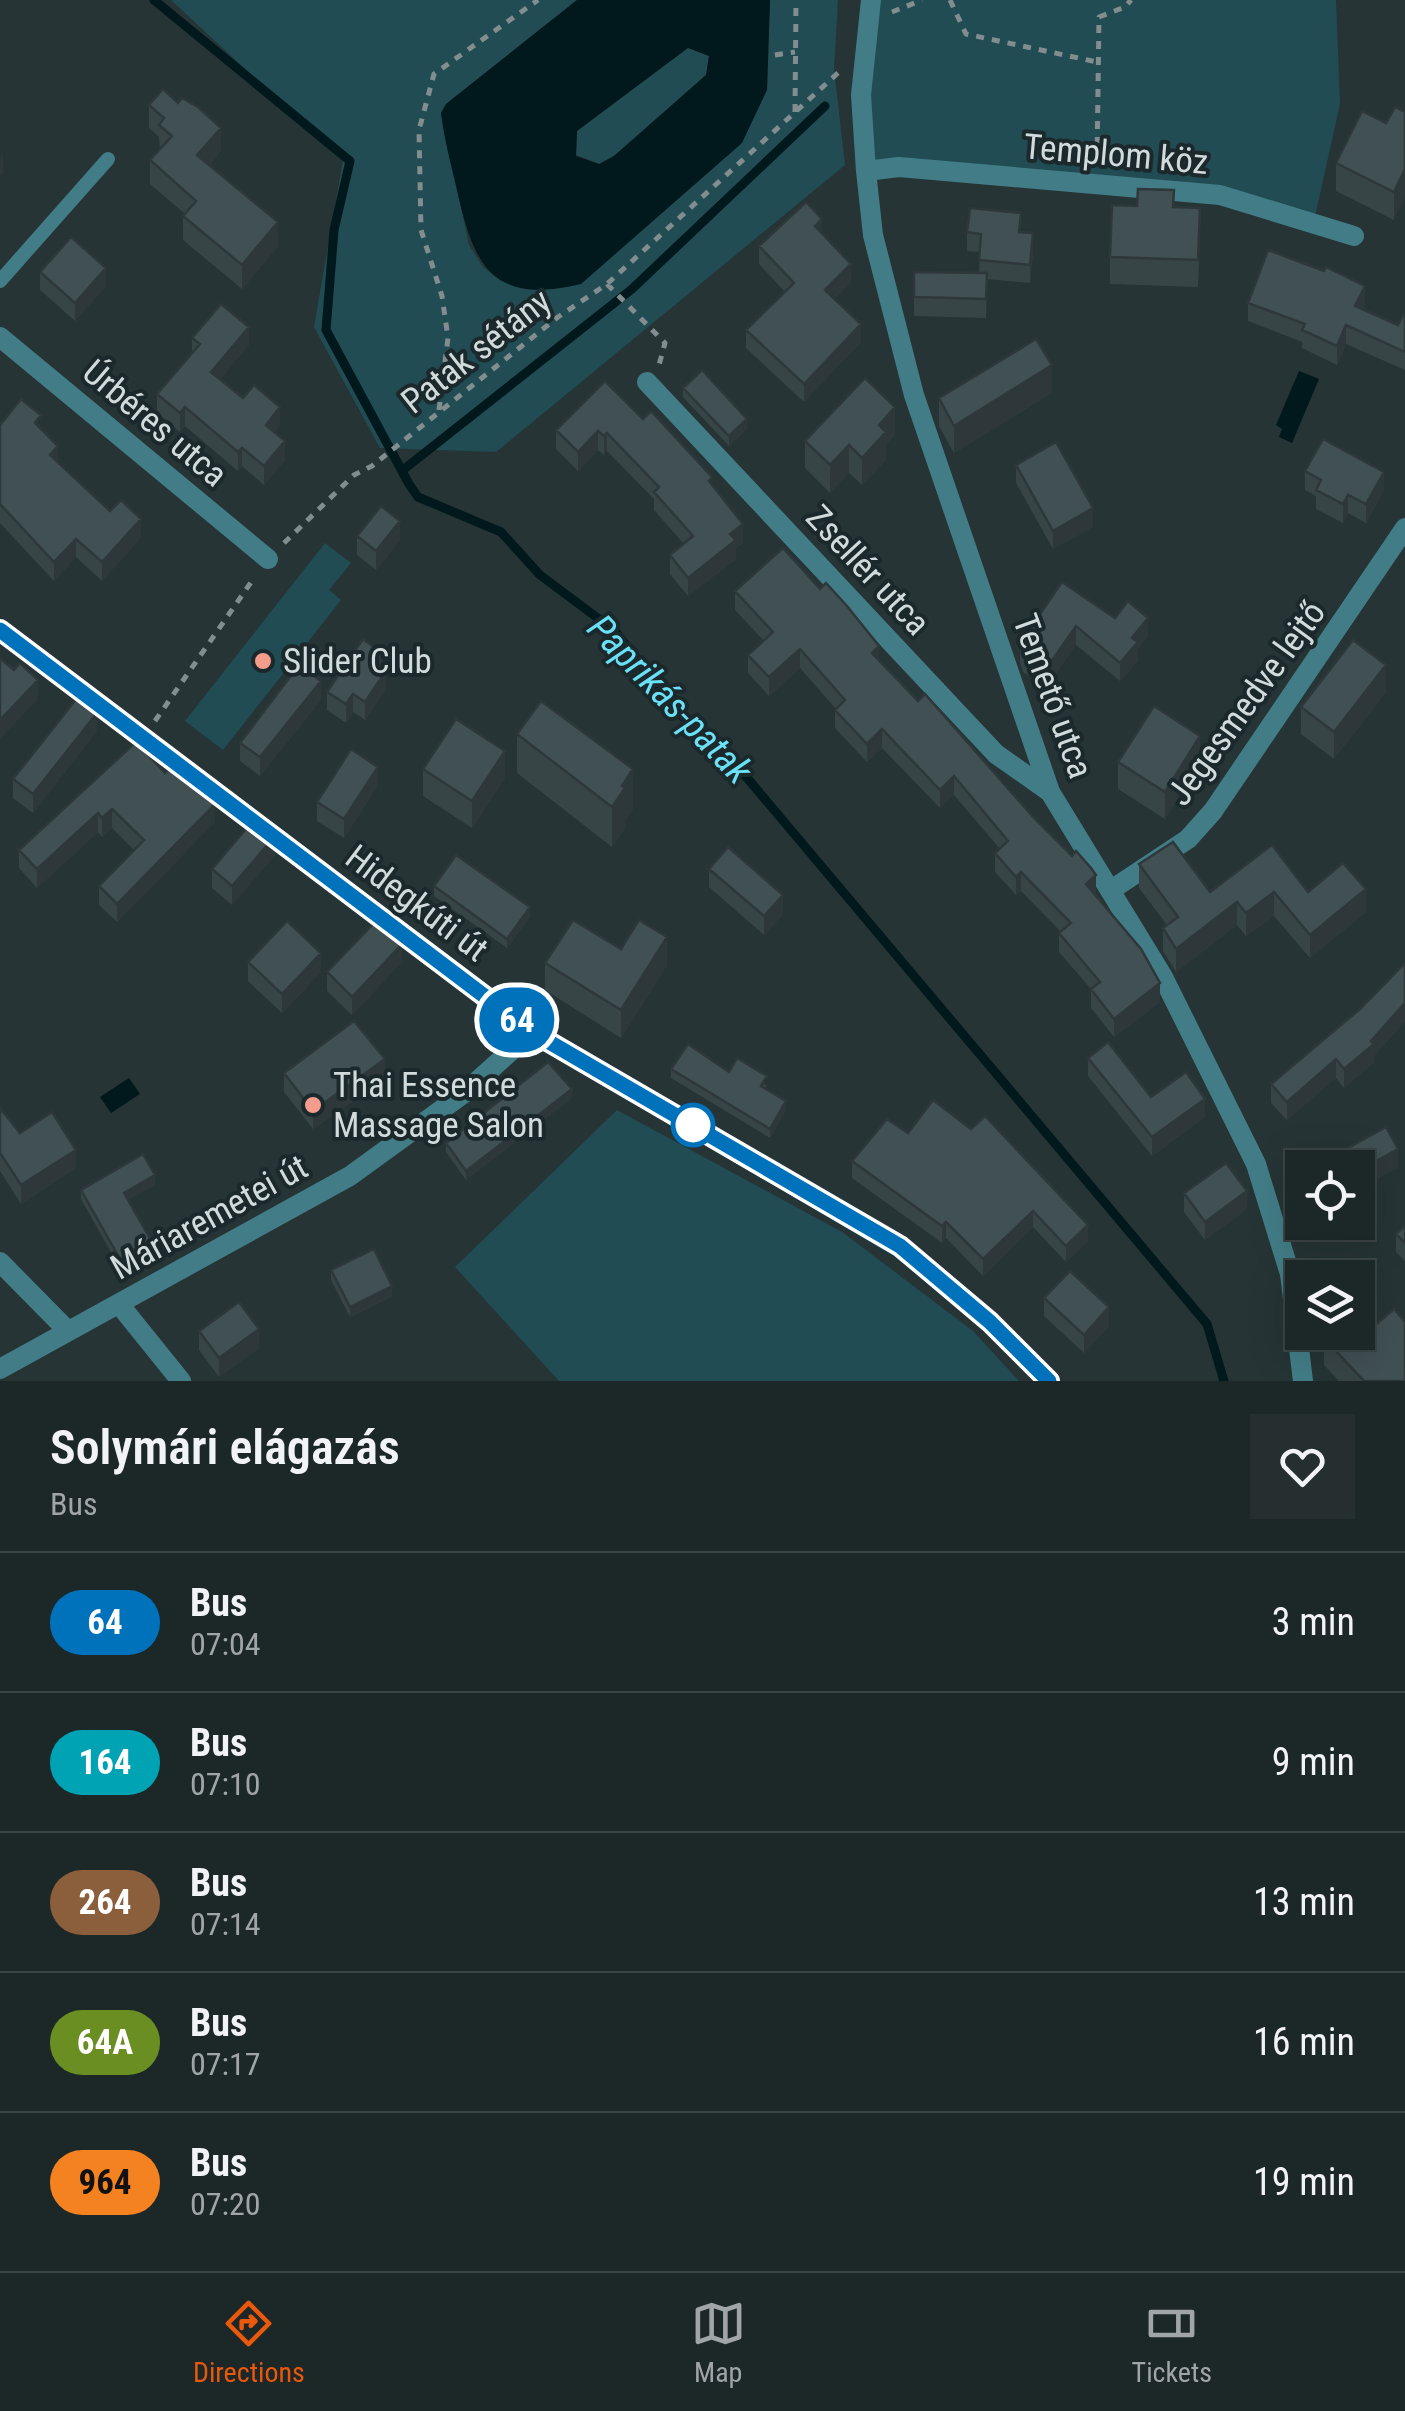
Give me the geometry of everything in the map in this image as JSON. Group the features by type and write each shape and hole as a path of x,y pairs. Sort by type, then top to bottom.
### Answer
{"main road":[{"name":"Hidegkúti út","path":"0,630 532,1032 900,1246 990,1322 1049,1381"}],"street":[{"name":"Temető utca","path":"871,0 861,96 873,235 914,395 1050,792 1112,890 1188,1024 1256,1164 1290,1274 1304,1379"},
{"name":"Templom köz","path":"866,170 900,168 1220,195 1354,236"},
{"name":"Úrbéres utca","path":"0,337 268,558"},
{"name":"Zsellér utca","path":"648,382 996,754 1050,792"},
{"name":"Jegesmedve lejtő","path":"1112,890 1188,839 1214,812 1405,528"},
{"name":"Máriaremetei út","path":"0,1369 350,1176 463,1094 532,1032"},
{"path":"0,1262 68,1331"},
{"path":"119,1304 181,1381"}],"lane":[{"path":"0,281 108,159"}],"path":[{"path":"440,410 448,338 442,296 421,230 419,130 434,74 538,0"},
{"path":"795,114 796,0"},
{"path":"897,10 922,0"},
{"path":"950,0 966,34 1099,62"},
{"path":"1095,184 1101,114 1100,17 1132,0"},
{"name":"Patak sétány","path":"152,725 268,558 354,475 372,466 607,284 866,46"},
{"path":"774,55 795,52"},
{"path":"607,284 665,343 663,359 648,382"}],"shaded area":[{"path":"171,0 577,0 446,104 441,113 469,245 483,267 501,281 767,90 770,0 838,0 834,69 845,165 496,452 380,448 314,327 343,160"},
{"path":"577,0 770,0 767,90 742,143 581,284 527,289 492,274 471,240 464,217 441,113 446,104","holes":["688,48 709,56 706,75 614,156 599,164 576,156 577,131"]},
{"path":"871,0 1336,0 1340,104 1314,221 1220,195 866,171"},
{"path":"688,47 709,56 706,75 614,156 600,164 576,155 577,131"},
{"path":"1299,371 1319,379 1292,443 1279,437 1282,429 1276,425"},
{"name":"Slider Club","path":"325,543 351,563 329,590 341,600 223,750 185,721"},
{"path":"129,1078 140,1094 111,1113 100,1097"},
{"path":"617,1110 842,1232 973,1331 1019,1381 559,1381 455,1267"}],"building":[{"path":"163,89 178,103 182,98 198,107 221,128 197,155 278,222 242,265 183,216 196,201 150,160 172,136 159,125 164,118 149,105"},
{"path":"1395,107 1405,112 1405,169 1394,192 1336,163 1362,111 1386,123"},
{"path":"1138,189 1174,190 1173,207 1200,208 1198,260 1110,257 1112,205 1137,206"},
{"path":"806,202 822,219 815,226 851,264 825,290 861,324 804,384 746,330 794,283 759,246"},
{"path":"970,208 1021,213 1019,232 1033,233 1030,265 979,260 981,234 967,232"},
{"path":"71,237 106,268 75,303 40,272"},
{"path":"1268,250 1324,271 1326,267 1365,286 1355,306 1398,325 1405,316 1405,352 1346,325 1337,346 1302,330 1305,324 1248,303"},
{"path":"914,272 987,273 986,299 914,297"},
{"path":"221,304 249,327 211,372 243,398 254,385 280,407 266,425 285,441 264,466 242,448 238,452 185,407 180,413 157,394 200,344 192,338"},
{"path":"1036,339 1052,365 954,426 939,398"},
{"path":"702,370 747,419 729,436 683,388"},
{"path":"865,378 895,407 879,425 886,432 862,458 849,445 830,465 805,441"},
{"path":"605,381 643,419 651,411 712,477 709,481 743,524 730,534 736,540 688,578 670,555 693,536 654,492 659,487 607,433 604,436 598,431 578,452 556,430"},
{"path":"21,399 41,415 35,423 58,446 50,455 110,511 121,500 141,519 102,562 76,539 54,562 0,504 0,425"},
{"path":"1323,439 1384,472 1366,504 1348,495 1343,504 1316,490 1321,480 1305,471"},
{"path":"1056,442 1093,508 1053,531 1016,465"},
{"path":"381,506 400,521 376,551 357,536"},
{"path":"783,548 820,589 826,583 847,606 879,646 872,653 918,701 925,694 1034,818 1072,856 1076,851 1096,875 1086,884 1141,949 1160,983 1114,1019 1091,989 1100,982 1059,933 1071,923 1021,872 1016,877 995,853 1008,841 954,776 940,790 882,729 867,744 835,710 845,700 800,649 769,677 748,655 773,632 735,591"},
{"path":"1062,582 1115,618 1128,601 1148,618 1132,638 1138,642 1120,663 1076,626 1046,669 1023,653 1020,643"},
{"path":"363,639 382,653 375,663 386,671 365,702 353,694 346,704 327,692"},
{"path":"1353,640 1386,665 1334,732 1301,707"},
{"path":"0,658 14,670 20,663 38,680 0,720"},
{"path":"299,665 321,681 260,757 240,743"},
{"path":"77,698 97,713 33,794 13,779"},
{"path":"541,701 633,769 612,807 517,734"},
{"path":"1154,706 1200,736 1165,792 1118,762"},
{"path":"456,719 505,751 472,801 423,769"},
{"path":"136,742 165,773 170,768 215,804 117,904 99,886 144,840 112,809 102,818 98,813 37,869 19,850"},
{"path":"351,749 378,767 344,819 317,802"},
{"path":"251,823 275,836 232,886 212,869"},
{"path":"1173,842 1210,892 1272,845 1308,892 1343,863 1366,889 1310,935 1274,892 1246,913 1237,902 1176,949 1163,928 1178,917 1139,864"},
{"path":"728,847 783,895 764,916 709,869"},
{"path":"456,855 530,907 507,939 434,886"},
{"path":"377,920 402,944 352,997 327,972"},
{"path":"573,920 621,949 639,920 667,937 621,1010 545,963"},
{"path":"287,921 321,953 282,994 248,962"},
{"path":"1405,963 1405,1003 1371,1041 1374,1044 1344,1069 1336,1059 1287,1102 1271,1084 1360,1009"},
{"path":"354,1021 385,1059 313,1111 284,1073"},
{"path":"1108,1042 1151,1097 1186,1072 1205,1099 1152,1137 1088,1058"},
{"path":"688,1044 729,1072 737,1058 767,1076 761,1086 786,1101 770,1129 671,1069"},
{"path":"548,1062 572,1089 466,1171 446,1143"},
{"path":"933,1100 971,1129 985,1116 1088,1225 1066,1246 1033,1211 983,1259 946,1222 942,1226 852,1161 887,1119 908,1133"},
{"path":"0,1108 20,1133 52,1112 76,1150 21,1185 0,1153"},
{"path":"1386,1127 1398,1149 1375,1162 1375,1150 1344,1150"},
{"path":"143,1154 155,1175 124,1193 152,1242 120,1259 81,1190"},
{"path":"1226,1163 1247,1191 1205,1222 1184,1193"},
{"path":"1405,1226 1405,1243 1396,1234"},
{"path":"374,1249 392,1286 350,1307 331,1270"},
{"path":"1070,1271 1109,1307 1084,1335 1044,1298"},
{"path":"239,1302 259,1329 219,1358 199,1331"},
{"path":"1394,1309 1405,1322 1405,1381 1364,1381 1335,1350 1375,1350 1375,1325"}],"waterway":[{"name":"Paprikás-patak","path":"154,0 350,161 334,230 326,330 418,497 501,532 540,575 615,631 679,713 748,779 1207,1324 1224,1381"},
{"path":"403,470 632,289 825,106"}],"bus line":[{"name":"64","path":"0,630 164,750 532,1032 900,1246 990,1322 1049,1381"}],"place":[{"name":"Slider Club","path":"263,661"},
{"name":"Thai Essence Massage Salon","path":"313,1105"}]}
